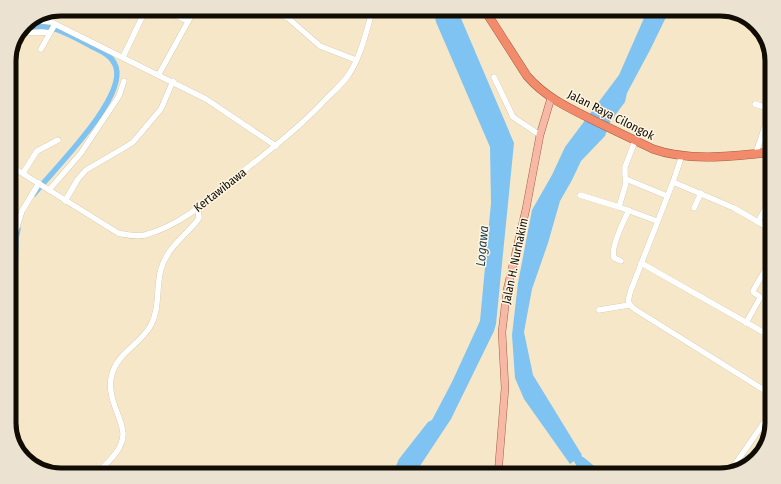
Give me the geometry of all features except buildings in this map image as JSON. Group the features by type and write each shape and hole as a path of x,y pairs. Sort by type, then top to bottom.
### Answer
{"highway":[{"name":"Jalan Raya Cilongok","path":"488,16 527,76 534,84 551,98 635,141 663,153 682,155 711,156 765,152"}],"main road":[{"name":"Jalan H. Nurhakim","path":"499,468 505,388 502,332 506,290 526,209 540,135 551,98"}],"street":[{"path":"123,57 143,16"},
{"path":"177,16 188,21"},
{"path":"159,74 191,16"},
{"path":"284,16 318,44 356,60"},
{"name":"Kertawibawa","path":"16,168 114,231 126,235 145,235 173,224 198,208 276,146 310,116 339,86 347,77 356,60 371,16"},
{"path":"40,21 44,21 53,28 123,57 173,81 214,103 276,146"},
{"path":"26,33 41,32 53,28"},
{"path":"41,49 53,28"},
{"path":"494,77 513,117 540,135"},
{"path":"47,189 81,153 119,96 124,81"},
{"path":"64,200 86,170 132,142 161,109 173,81"},
{"path":"755,104 765,107"},
{"path":"756,153 765,126"},
{"path":"23,173 37,151 58,140"},
{"path":"619,207 625,188 625,167 635,141"},
{"path":"629,305 629,297 682,155"},
{"path":"626,178 667,196"},
{"path":"673,182 734,208 765,226"},
{"path":"16,230 22,211 39,183"},
{"path":"694,208 701,193"},
{"path":"580,196 629,210 657,221"},
{"path":"101,468 115,453 122,441 123,434 122,425 112,398 110,386 112,374 122,355 142,337 151,325 156,314 158,280 163,262 175,243 199,218 198,208"},
{"path":"758,222 765,209"},
{"path":"621,261 614,258 613,253 618,235 629,210"},
{"path":"642,263 765,333"},
{"path":"746,323 760,298 754,293 753,290 765,274"},
{"path":"599,310 629,305 765,391"},
{"path":"734,465 765,421"}],"water":[{"path":"435,16 460,16 514,143 496,324 494,331 451,419 419,468 395,468 399,459 428,422 432,420 452,382 480,321 491,203 490,147"},
{"path":"645,16 667,16 627,93 625,102 610,122 605,136 581,161 560,201 548,243 532,289 524,332 533,375 582,455 570,464 524,399 515,378 512,335 518,283 532,210 552,175 565,147 619,75"}],"waterway":[{"path":"31,27 51,28 63,32 106,54 112,59 116,67 116,81 110,97 100,115 34,194"},
{"path":"16,238 18,229"},
{"path":"570,448 582,468"},
{"path":"581,461 590,468"}],"water label":[{"name":"Logawa","path":"482,246"}]}
